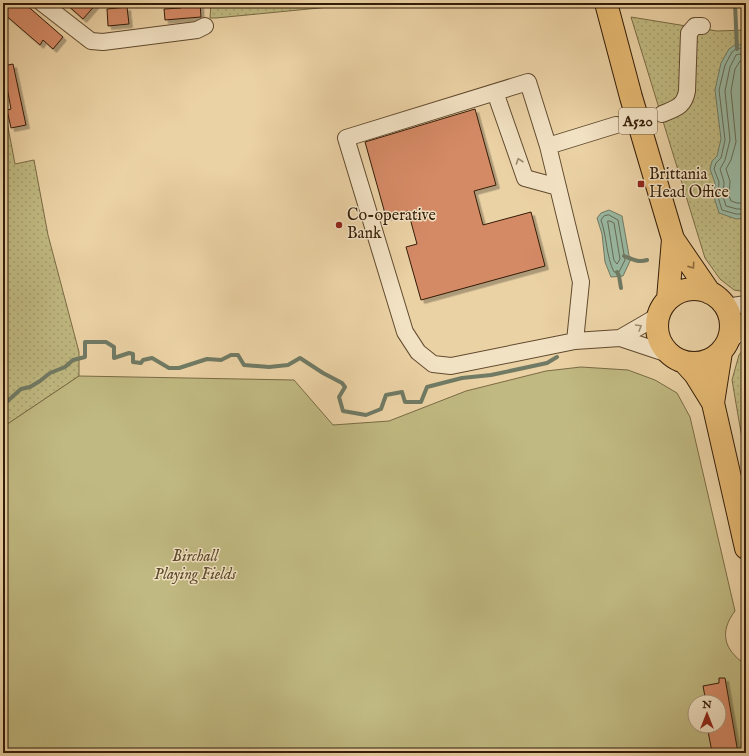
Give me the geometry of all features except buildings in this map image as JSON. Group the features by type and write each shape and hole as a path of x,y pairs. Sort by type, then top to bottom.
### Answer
{"highway":[{"name":"A520","path":"606,3 631,97 673,239 710,293"},
{"name":"A520","path":"663,307 673,239"},
{"path":"713,404 725,347 736,306 702,290 689,289 680,292 663,307 656,325 658,339 661,345 696,374 713,404 745,537"},
{"path":"676,358 692,364 705,362 711,360 725,347"}],"street":[{"path":"42,3 91,41 103,42 182,32 197,30 205,26"},
{"path":"662,114 678,107 685,101 687,91 689,33 695,26 702,26"},
{"path":"575,341 581,282 548,146 528,82 346,138 405,332 418,352 433,364 451,366 575,341 620,338 676,358"},
{"path":"495,92 525,178 558,187"},
{"path":"548,146 616,125"},
{"path":"620,338 663,307"},
{"path":"725,347 746,328"}],"green space":[{"path":"211,3 371,3 210,18"},
{"path":"631,17 717,31 746,30 746,292 734,290 720,279 705,258"},
{"path":"3,101 15,164 34,160 48,235 79,352 79,376 3,427"},
{"path":"746,346 746,462 732,380 739,355"},
{"name":"Birchall Playing Fields","path":"581,367 628,370 655,380 677,393 690,417 735,611 727,626 726,640 732,653 745,664 746,667 746,753 3,753 3,427 79,376 294,380 333,425 389,421 466,391 546,371"}],"water":[{"path":"736,44 746,46 746,218 736,219 719,213 714,197 715,183 710,169 712,161 717,156 721,139 715,90 721,63 729,49"},
{"path":"609,210 622,216 630,261 623,276 611,277 605,262 602,234 597,218 601,213"}],"waterway":[{"path":"735,3 737,49"},
{"path":"624,256 638,261 647,260"},
{"path":"617,272 621,288"},
{"path":"3,405 21,389 30,387 50,373 65,367 73,360 85,357 85,342 106,342 114,347 114,358 129,353 133,354 133,362 141,363 143,360 152,358 169,368 179,368 207,359 221,360 231,355 238,355 244,365 269,367 288,365 300,358 342,383 345,387 339,397 343,411 366,415 381,409 386,395 402,392 405,402 421,402 427,387 462,378 491,375 547,363 557,357"}],"tunnel":[{"path":"616,125 662,114"}],"place":[{"name":"Brittania Head Office","path":"641,184"},
{"name":"Co-operative Bank","path":"339,225"}]}
